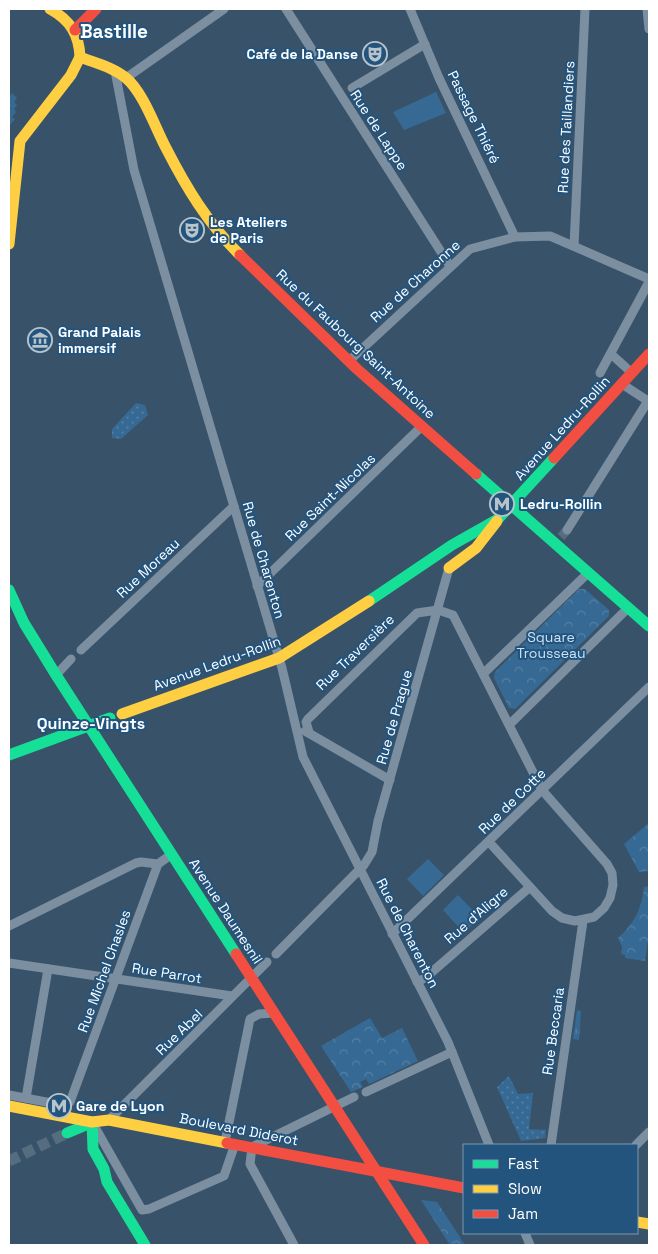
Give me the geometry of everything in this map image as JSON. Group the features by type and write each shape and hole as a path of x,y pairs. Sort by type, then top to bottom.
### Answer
{"main road":[{"path":"9,244 11,195 20,141 71,75 80,57 80,48 75,30 65,19 50,9"},
{"path":"75,30 96,9"},
{"name":"Rue du Faubourg Saint-Antoine","path":"80,57 115,71 126,78 137,92 175,167 212,225 349,361 512,506 561,537 588,573 649,626"},
{"name":"Avenue Ledru-Rollin","path":"122,714 279,658 419,569 450,546 498,519 512,506 649,354"},
{"path":"464,558 460,550 450,546 446,563 449,568 464,558 493,528 498,519"},
{"name":"Avenue Ledru-Rollin","path":"419,569 434,566 449,568"},
{"name":"Avenue Daumesnil","path":"9,590 24,623 56,675 424,1245"},
{"path":"9,755 110,718"},
{"name":"Boulevard Diderot","path":"9,1106 92,1122 109,1120 463,1188"},
{"path":"67,1133 92,1122 92,1149 104,1170 108,1182 145,1245"}],"street":[{"path":"126,78 224,9"},
{"name":"Rue de Lappe","path":"286,9 450,266"},
{"name":"Passage Thiéré","path":"410,9 515,237"},
{"name":"Rue des Taillandiers","path":"574,246 585,9"},
{"path":"647,9 649,30"},
{"path":"352,88 425,44"},
{"name":"Rue de Charenton","path":"115,71 134,170 279,658 303,757 452,1052 489,1144"},
{"name":"Rue de Charonne","path":"349,361 470,249 515,237 550,236 649,280"},
{"path":"600,373 649,280"},
{"path":"611,354 632,373"},
{"path":"561,537 648,401 622,384"},
{"name":"Rue Saint-Nicolas","path":"257,586 422,427"},
{"name":"Rue Moreau","path":"81,650 234,506"},
{"name":"Rue de Prague","path":"360,869 372,852 378,821 449,568"},
{"path":"484,673 588,573"},
{"path":"510,724 628,608"},
{"path":"438,610 448,612 457,620 542,790 607,864 612,874 613,886 608,903 594,917 583,921 567,920 557,915 489,842"},
{"name":"Rue Traversière","path":"309,732 306,722 308,718 417,612 438,610"},
{"path":"56,675 72,659"},
{"name":"Rue de Cotte","path":"392,934 649,687"},
{"path":"297,730 309,732 390,780"},
{"path":"9,926 136,863 158,864 172,854"},
{"name":"Rue Michel Chasles","path":"26,1098 62,1105 70,1102 158,864"},
{"path":"276,954 360,869"},
{"name":"Rue d'Aligre","path":"417,982 425,978 530,886"},
{"name":"Rue Beccaria","path":"551,1144 583,921"},
{"name":"Rue Abel","path":"109,1120 267,962"},
{"name":"Rue Parrot","path":"9,963 232,996"},
{"path":"9,1095 26,1098 48,969"},
{"path":"92,1122 142,1210 149,1209 224,1176 250,1019 259,1014 274,1013"},
{"path":"366,1092 452,1052"},
{"path":"294,1245 250,1164 252,1147 354,1097"},
{"path":"637,1144 649,1132"}],"green space":[{"path":"436,92 446,113 404,130 393,112"},
{"path":"12,93 17,98 14,102 17,105 14,109 16,112 12,117 15,119 9,126 9,111 11,108 9,106 9,97"},
{"path":"136,403 145,405 148,415 121,439 112,438 112,429"},
{"name":"Square Trousseau","path":"579,589 585,589 609,610 609,616 515,709 509,708 494,678 495,672"},
{"path":"649,823 649,871 639,872 624,844"},
{"path":"428,859 444,875 423,896 407,879"},
{"path":"649,886 649,932 645,961 625,958 625,955 621,954 622,947 618,938 633,921 639,909 644,887"},
{"path":"458,895 480,918 464,933 443,910"},
{"path":"577,1010 581,1011 579,1040 573,1039"},
{"path":"370,1018 382,1038 402,1028 418,1061 369,1084 366,1079 360,1082 363,1087 351,1092 321,1046"},
{"path":"509,1076 518,1094 533,1093 529,1129 546,1130 545,1138 521,1141 497,1087"},
{"path":"421,1200 437,1202 465,1245 450,1245"}],"tunnel":[{"path":"561,537 567,530"},
{"path":"9,1161 67,1133"}],"traffic: fast":[{"path":"369,601 452,545 498,519 554,458"},
{"path":"476,474 649,626"},
{"path":"9,590 24,623 56,675 236,954"},
{"path":"9,755 110,718"},
{"path":"92,1122 93,1149 104,1169 107,1182 145,1245"},
{"path":"67,1133 91,1123"}],"traffic: slow":[{"path":"50,9 63,18 72,28 78,41 80,57 115,71 132,84 143,101 190,191 218,231 240,255"},
{"path":"9,244 20,141 71,75 80,57"},
{"path":"449,568 476,548 497,521"},
{"path":"122,714 279,658 369,601"},
{"path":"9,1106 92,1122 109,1120 227,1143"},
{"path":"638,1222 649,1224"}],"traffic: jam":[{"path":"75,30 96,9"},
{"path":"240,255 357,369 476,474"},
{"path":"554,458 649,354"},
{"path":"236,954 424,1245"},
{"path":"227,1143 463,1188"}],"place":[{"name":"Café de la Danse","path":"375,54"},
{"name":"Les Ateliers de Paris","path":"192,230"},
{"name":"Grand Palais immersif","path":"40,340"},
{"name":"Ledru-Rollin","path":"502,504"},
{"name":"Gare de Lyon","path":"59,1106"}],"district":[{"name":"Bastille","path":"114,31"},
{"name":"Quinze-Vingts","path":"91,723"}]}
